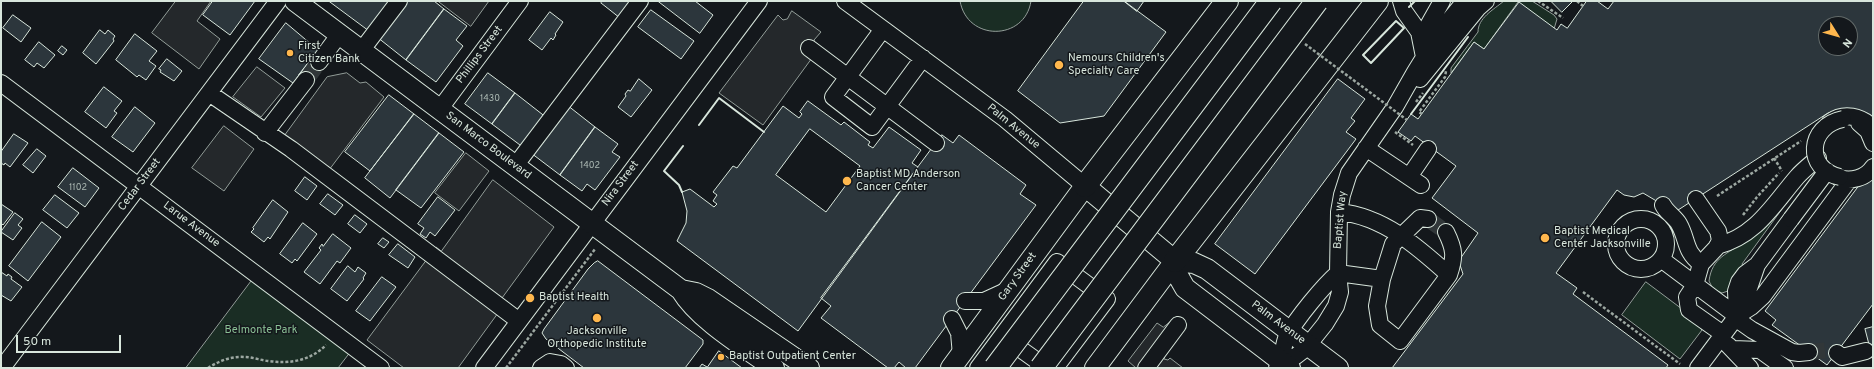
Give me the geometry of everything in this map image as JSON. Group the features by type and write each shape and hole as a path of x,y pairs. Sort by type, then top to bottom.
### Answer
{"highway":[{"path":"1085,186 1227,1"},
{"path":"994,368 1271,1"},
{"path":"1041,368 1317,1"},
{"path":"1175,261 1377,1"}],"main road":[{"name":"San Marco Boulevard","path":"295,1 681,290 689,301 705,317 774,368"},
{"name":"Palm Avenue","path":"1085,186 1175,261 1194,263 1207,269 1338,368"},
{"name":"Gary Street","path":"956,361 1085,186"},
{"path":"1102,365 1175,261"},
{"path":"1175,261 1177,274 1185,288 1283,366"},
{"name":"San Marco Boulevard","path":"681,290 696,293 708,299 809,368"}],"street":[{"name":"Cedar Street","path":"5,365 278,1"},
{"path":"361,51 399,1"},
{"name":"Phillips Street","path":"439,110 520,1"},
{"path":"515,166 640,1"},
{"name":"Nira Street","path":"484,368 759,1"},
{"name":"Palm Avenue","path":"845,1 1005,119 1085,186"},
{"path":"1401,1 1404,11 1419,32 1424,57"},
{"path":"1424,57 1427,30 1442,1"},
{"path":"1402,114 1424,57 1446,22 1466,1"},
{"path":"1402,114 1478,8 1486,1"},
{"path":"883,29 833,97 866,123 872,127 923,58"},
{"path":"319,62 339,35"},
{"path":"809,48 936,143"},
{"path":"265,133 306,80"},
{"name":"Larue Avenue","path":"1,83 381,368"},
{"path":"209,93 265,133 291,149 519,321"},
{"name":"Baptist Way","path":"1283,366 1309,346 1336,306 1340,292 1338,273 1339,212 1342,194 1347,179 1366,148 1380,129 1402,114"},
{"path":"1858,179 1833,176 1825,170 1818,158 1817,142 1820,132 1826,124 1834,119 1845,116 1856,117 1866,121 1873,128"},
{"path":"1858,179 1840,178 1823,169 1817,161 1815,142 1819,133 1825,126 1834,121 1843,119 1852,120 1861,124 1868,131 1873,143"},
{"path":"1366,148 1415,181 1422,145"},
{"path":"1736,317 1751,307 1763,296 1858,179 1859,174 1866,168 1872,159 1873,153"},
{"path":"1717,246 1737,239 1754,228 1764,219 1799,175 1818,158"},
{"path":"1698,368 1736,317 1746,297 1757,265 1827,171"},
{"path":"1696,199 1718,231 1720,240 1717,246 1701,264 1696,284 1687,297 1687,305 1689,310 1739,349 1771,368"},
{"path":"1663,205 1680,225 1686,245 1694,259 1701,264"},
{"path":"1339,212 1367,217 1380,223 1427,255 1449,276"},
{"path":"1428,219 1420,218 1393,244 1382,278 1377,306 1380,325 1400,341 1449,276 1454,260 1451,243 1446,232"},
{"path":"1661,259 1696,284 1752,330 1792,352 1809,352"},
{"path":"978,368 1057,262 1106,299 1055,368"},
{"path":"1283,366 1284,343 1290,332 1322,289 1338,273 1382,278"},
{"path":"965,301 984,301 996,297 1009,289"},
{"path":"952,319 959,334 956,361"},
{"path":"984,322 1047,368"},
{"path":"1146,368 1178,325"},
{"path":"1739,349 1750,368"},
{"path":"1739,349 1763,352 1785,368"},
{"path":"1841,359 1866,351"},
{"path":"541,368 550,362 561,364 566,368"}],"path":[{"path":"1538,1 1563,18"},
{"path":"1577,1 1583,6"},
{"path":"1305,44 1407,120"},
{"path":"1412,108 1426,90"},
{"path":"1399,126 1394,132 1412,145 1422,145"},
{"path":"1717,196 1805,137"},
{"path":"1774,158 1785,174"},
{"path":"1743,216 1757,197 1787,166"},
{"path":"506,368 595,249"},
{"path":"1583,292 1680,364"},
{"path":"208,368 231,358 243,356 273,362 290,362 301,360 312,357 325,346 335,334"}],"green space":[{"path":"960,1 1031,1 1027,14 1018,24 1008,29 996,31 984,30 973,24 965,14"},
{"path":"1504,1 1532,1 1554,15 1557,19 1554,29 1518,2 1484,49 1474,42 1451,73 1451,68 1478,32 1483,18"},
{"path":"1780,209 1782,209 1742,264 1743,266 1728,291 1722,293 1713,289 1709,281 1717,261 1745,241"},
{"name":"Belmonte Park","path":"253,279 351,351 338,368 186,368"},
{"path":"1646,282 1682,309 1702,330 1680,359 1622,315"}],"shaded area":[{"path":"176,1 211,1 197,21 220,39 199,69 152,33"},
{"path":"438,1 489,1 471,26"},
{"path":"792,11 821,32 814,40 815,44 820,47 763,125 719,93 778,15 783,20 787,19"},
{"path":"257,67 285,88 261,117 233,97"},
{"path":"347,73 360,83 366,82 384,97 329,170 284,136 327,77"},
{"path":"224,126 254,149 224,191 192,168"},
{"path":"466,153 489,171 459,211 435,193"},
{"path":"493,180 554,227 502,298 506,302 458,368 404,368 367,340 436,247 441,251"},
{"path":"1175,318 1164,359 1168,360 1170,358 1183,368 1136,368 1128,361 1157,323 1163,327"}],"building":[{"path":"213,1 255,1 230,35 203,15"},
{"path":"329,1 394,1 371,32"},
{"path":"404,1 434,1 444,9 406,60 377,37"},
{"path":"603,1 633,1 620,18 601,3"},
{"path":"658,1 695,1 713,15 700,33"},
{"path":"1084,1 1124,1 1166,32 1104,116 1060,123 1018,91"},
{"path":"1124,1 1144,1 1137,11"},
{"path":"1551,1 1573,1 1562,12"},
{"path":"1587,1 1597,1 1608,9 1614,1 1873,1 1873,124 1834,111 1828,113 1675,212 1643,193 1634,197 1624,195 1617,190 1556,273 1577,288 1573,294 1668,365 1666,368 1392,368 1463,274 1460,259 1478,233 1432,198 1456,166 1415,136 1411,141 1398,132 1411,114 1418,119 1474,42 1484,49 1519,2 1557,30 1561,24 1567,28"},
{"path":"444,9 467,26 456,40 463,46 436,82 406,60"},
{"path":"651,10 694,41 681,59 638,27"},
{"path":"550,12 563,22 553,40 551,38 542,50 529,40"},
{"path":"13,15 31,28 21,42 3,28"},
{"name":"First Citizen Bank","path":"286,23 318,50 293,83 259,59"},
{"path":"100,30 105,34 108,30 115,36 113,39 114,41 96,64 83,53"},
{"path":"135,34 157,51 149,61 156,66 146,80 139,75 137,77 116,60"},
{"path":"39,42 55,55 44,68 37,63 34,67 25,60"},
{"path":"62,46 67,50 63,55 58,51"},
{"path":"313,57 321,63 308,81 299,75"},
{"path":"167,59 182,71 174,81 160,72 161,70 159,69"},
{"path":"488,73 515,93 492,124 465,104"},
{"path":"639,79 652,90 631,117 618,107 626,96 625,94 628,90 630,91"},
{"path":"1338,79 1365,99 1351,118 1355,121 1346,132 1356,139 1255,274 1215,244"},
{"path":"104,87 122,101 114,111 117,113 106,128 85,112"},
{"path":"515,93 547,118 524,148 492,124"},
{"path":"389,95 414,114 370,171 345,152"},
{"name":"Baptist MD Anderson Cancer Center","path":"808,101 841,125 844,122 870,142 868,145 873,148 889,127 921,150 912,163 918,167 798,331 677,241 686,223 687,211 682,192 690,189 714,207 717,204 713,201 717,195 713,192 733,166 737,168 783,106 799,118 802,114 800,112","holes":["810,129 860,166 826,212 776,175"]},
{"path":"567,105 595,127 560,175 531,153"},
{"path":"135,107 155,123 133,152 112,137"},
{"path":"414,114 439,133 390,198 365,178"},
{"path":"595,127 618,144 612,152 620,157 595,190 587,184 582,191 560,175"},
{"path":"439,133 464,152 421,208 396,190"},
{"path":"14,134 28,143 10,167 5,163 4,165 1,163 1,152"},
{"path":"942,135 953,143 959,135 1026,185 1020,194 1036,205 915,368 906,368 899,362 894,368 888,368 821,318 831,306 821,298"},
{"path":"37,149 46,156 33,173 23,165"},
{"path":"73,168 99,188 85,207 58,187"},
{"path":"1873,173 1873,304 1827,365 1772,325 1776,320 1765,311 1860,184"},
{"path":"305,177 317,186 307,200 295,191"},
{"path":"328,194 343,205 335,215 320,204"},
{"path":"55,195 79,213 67,228 43,210"},
{"path":"438,197 455,210 435,236 430,232 426,238 420,234 424,228 418,224"},
{"path":"273,200 288,212 270,239 268,237 264,242 251,232"},
{"path":"1,204 13,212 3,225 1,223"},
{"path":"15,213 23,219 18,225 22,228 13,240 1,232"},
{"path":"355,215 367,224 360,233 348,224"},
{"path":"42,222 61,237 28,281 9,266"},
{"path":"303,223 317,234 297,261 295,259 292,263 280,254"},
{"path":"333,234 351,248 340,263 337,261 320,284 304,272 321,250 319,248 322,244 323,246"},
{"path":"383,238 389,242 384,248 378,244"},
{"path":"398,244 415,257 408,268 389,255"},
{"path":"598,261 703,340 703,344 685,368 584,368 546,339 542,333 544,329 588,269"},
{"path":"348,266 355,272 358,267 366,273 363,278 364,279 347,301 331,289"},
{"path":"1,272 7,276 8,274 12,277 11,279 22,287 11,301 1,295"},
{"path":"382,277 396,287 370,321 356,311"},
{"path":"1873,327 1873,360 1865,329"},
{"name":"Baptist Outpatient Center","path":"719,351 742,368 699,368 702,364 707,367"}],"tunnel":[{"path":"306,80 319,62"},
{"path":"1428,219 1446,232"},
{"path":"1809,352 1830,350 1837,353"}],"wall":[{"path":"1409,7 1415,1"},
{"path":"1396,21 1404,28 1371,63 1363,55 1396,21"},
{"path":"1411,114 1468,37"},
{"path":"699,125 719,98 764,132"},
{"path":"682,192 679,185 664,171 683,146"}],"place":[{"name":"First Citizen Bank","path":"290,53"},
{"name":"Nemours Children's Specialty Care","path":"1059,65"},
{"name":"Baptist MD Anderson Cancer Center","path":"847,181"},
{"name":"Baptist Medical Center Jacksonville","path":"1545,238"},
{"name":"Baptist Health","path":"530,298"},
{"name":"Jacksonville Orthopedic Institute","path":"597,318"},
{"name":"Baptist Outpatient Center","path":"721,357"}]}
